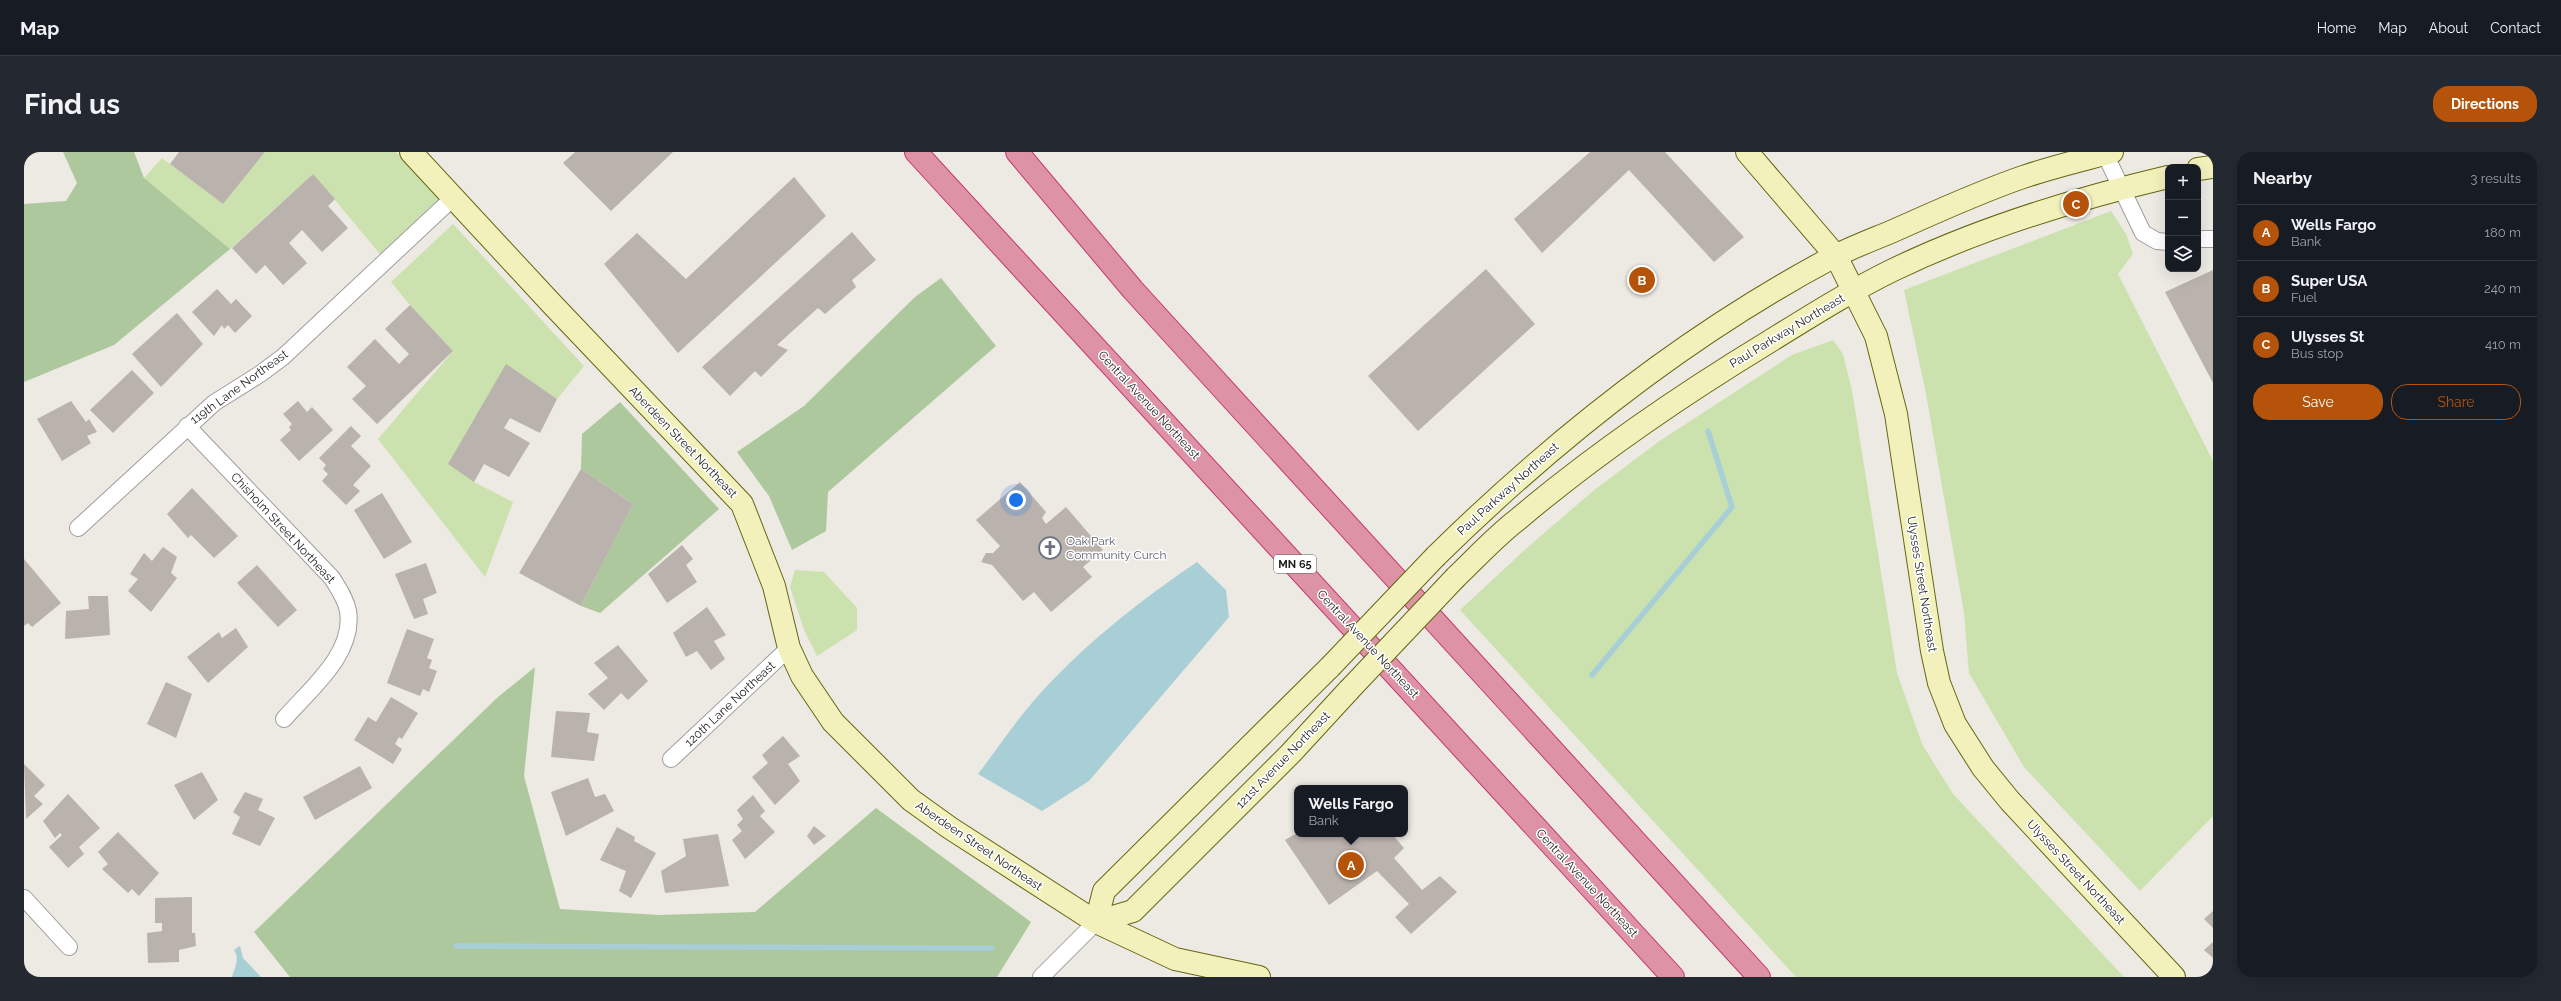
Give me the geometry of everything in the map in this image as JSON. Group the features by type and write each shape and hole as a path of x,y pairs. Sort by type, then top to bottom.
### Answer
{"highway":[{"name":"Central Avenue Northeast","path":"916,152 1673,977"},
{"path":"1017,152 1132,290 1759,977"}],"street":[{"name":"Aberdeen Street Northeast","path":"411,152 742,504 774,586 789,648 802,676 833,722 911,800 950,828 1096,922 1175,959 1260,977"},
{"name":"Ulysses Street Northeast","path":"1747,152 1836,256 1855,290 1876,336 1896,414 1932,651 1939,683 1955,724 1983,768 2010,801 2174,977"},
{"name":"Paul Parkway Northeast","path":"1096,922 1104,891 1330,667 1436,556 1497,496 1623,392 1687,346 1836,256 1943,208 2023,176 2108,153"},
{"path":"2108,153 2121,188 2144,232 2157,240 2165,241"},
{"path":"2201,169 2213,167"},
{"name":"Paul Parkway Northeast","path":"1456,577 1515,521 1638,426 1712,376 1855,290 1895,270 1962,241 2041,212 2121,188 2165,178"},
{"name":"119th Lane Northeast","path":"78,528 187,426 214,403 260,374 283,356 454,198"},
{"path":"2201,240 2213,239"},
{"name":"Chisholm Street Northeast","path":"187,426 332,578 346,604 348,629 342,649 328,668 284,719"},
{"name":"121st Avenue Northeast","path":"1041,977 1096,922 1133,911 1286,759 1456,577"},
{"name":"120th Lane Northeast","path":"671,759 789,648"},
{"path":"24,898 69,947"}],"green space":[{"path":"63,152 134,152 144,178 230,249 114,345 24,382 24,204 66,201 77,183"},
{"path":"265,152 396,152 440,199 380,254 313,174 230,249 144,178 162,158 223,204"},
{"path":"2111,211 2126,234 2133,254 2118,274 2213,461 2213,816 2140,891 2024,767 1969,673 1964,613 1926,394 1904,290"},
{"path":"453,224 584,366 557,399 506,365 474,482 513,502 485,577 378,439 453,351 410,305 391,282"},
{"path":"941,278 996,346 828,492 826,531 792,550 769,496 737,452 804,406 915,297"},
{"path":"1833,340 1843,354 1852,390 1897,673 1922,744 1953,794 2124,977 1796,977 1460,610 1528,547 1593,491 1658,442 1792,355"},
{"path":"620,402 719,509 600,613 581,606 633,504 581,469 582,434"},
{"path":"795,570 824,572 857,608 857,630 817,656 804,630 790,587"},
{"path":"535,667 524,776 560,909 659,915 755,912 876,808 1031,922 997,977 290,977 254,932 498,697"}],"water":[{"path":"1197,562 1226,590 1229,617 1089,781 1042,811 978,774 1024,712 1068,664 1131,610"},
{"path":"240,946 243,958 261,977 232,977 237,960 234,950"}],"building":[{"path":"179,152 265,152 223,204 170,164"},
{"path":"575,152 673,152 611,211 563,163"},
{"path":"1590,152 1665,152 1744,237 1714,262 1629,170 1542,253 1514,219"},
{"path":"313,174 335,199 328,206 348,228 322,252 302,230 289,243 307,263 283,285 265,265 256,274 232,248"},
{"path":"794,177 826,216 678,353 604,264 637,233 686,279"},
{"path":"852,232 876,260 852,280 856,287 825,314 818,308 777,345 788,350 761,377 755,371 730,396 702,367"},
{"path":"1486,269 1535,324 1418,431 1368,376"},
{"path":"2213,270 2213,383 2165,292"},
{"path":"217,289 231,304 236,299 252,316 235,333 228,325 224,329 222,325 214,336 192,312"},
{"path":"410,305 453,351 377,424 352,399 366,386 347,367 375,339 399,364 409,354 385,329"},
{"path":"177,313 203,344 161,387 132,354"},
{"path":"506,364 557,399 540,433 510,418 504,428 530,443 509,477 484,464 474,482 448,464"},
{"path":"132,370 154,393 113,433 90,410"},
{"path":"71,401 86,422 89,419 97,432 87,436 91,443 62,461 37,419"},
{"path":"298,401 307,412 312,407 333,430 299,461 280,440 291,430 289,427 292,424 283,414"},
{"path":"351,426 361,436 351,446 371,466 353,485 360,491 346,505 322,481 328,474 323,469 326,465 319,458"},
{"path":"581,469 633,504 581,606 519,573"},
{"name":"Oak Park Community Curch","path":"1020,482 1046,512 1042,518 1046,524 1066,507 1103,550 1083,567 1092,577 1051,612 1034,592 1023,601 992,565 981,562 986,553 993,553 1000,546 976,520"},
{"path":"192,488 238,536 214,558 191,535 188,538 167,514"},
{"path":"382,493 412,542 384,559 354,510"},
{"path":"682,545 693,559 686,565 697,582 667,603 648,574"},
{"path":"163,547 177,557 171,573 177,578 151,612 128,591 138,579 130,574 144,553 152,561"},
{"path":"24,559 61,603 32,627 28,623 24,626"},
{"path":"426,563 437,593 423,599 428,614 414,619 395,574"},
{"path":"257,565 297,610 278,627 237,583"},
{"path":"88,596 108,596 110,635 65,639 66,611 89,609"},
{"path":"707,607 726,635 714,641 725,659 711,670 697,651 686,657 673,633"},
{"path":"236,628 248,647 208,683 187,657 219,632 222,638"},
{"path":"407,629 434,639 427,658 432,660 429,668 437,671 429,692 423,689 420,696 387,683"},
{"path":"618,645 648,681 628,700 621,693 604,710 588,694 608,678 594,663"},
{"path":"166,682 192,694 176,738 147,724"},
{"path":"391,697 418,713 402,739 399,737 395,744 402,749 393,764 354,740 368,717 376,722"},
{"path":"556,711 590,713 587,732 599,734 594,761 551,757"},
{"path":"783,736 800,756 788,764 800,781 775,805 752,777 768,763 762,755"},
{"path":"24,764 45,785 34,796 43,804 26,819"},
{"path":"360,766 372,788 315,820 303,797"},
{"path":"202,772 218,800 194,820 174,785"},
{"path":"588,778 595,797 605,794 614,811 566,836 551,792"},
{"path":"245,792 263,799 258,810 275,818 260,846 232,834 240,817 233,812"},
{"path":"68,794 100,828 79,847 84,854 68,868 49,847 62,835 60,833 55,838 43,821"},
{"path":"753,795 765,811 760,816 775,832 745,859 732,840 742,831 737,825 743,819 737,810"},
{"path":"814,826 826,836 814,845 807,836"},
{"path":"617,827 635,837 634,841 656,853 631,898 619,891 626,871 600,860"},
{"path":"118,832 159,873 139,896 132,889 128,893 102,869 108,864 98,852"},
{"path":"718,834 729,886 665,893 661,871 686,856 683,839"},
{"path":"1294,835 1294,837 1395,837 1404,848 1394,858 1422,890 1440,876 1457,892 1411,934 1395,917 1409,904 1377,871 1329,905 1285,840"},
{"path":"192,897 192,933 195,933 196,946 179,950 179,962 148,963 147,933 162,931 162,923 155,923 155,898"},
{"path":"2213,911 2213,928 2204,919"},
{"path":"2213,942 2213,958 2204,950"}],"waterway":[{"path":"1592,675 1732,507 1708,431"},
{"path":"456,946 992,948"}],"place":[{"name":"Ulysses St","path":"2076,204"},
{"name":"Super USA","path":"1642,280"},
{"name":"Oak Park Community Curch","path":"1050,548"},
{"name":"Wells Fargo","path":"1351,865"}]}
